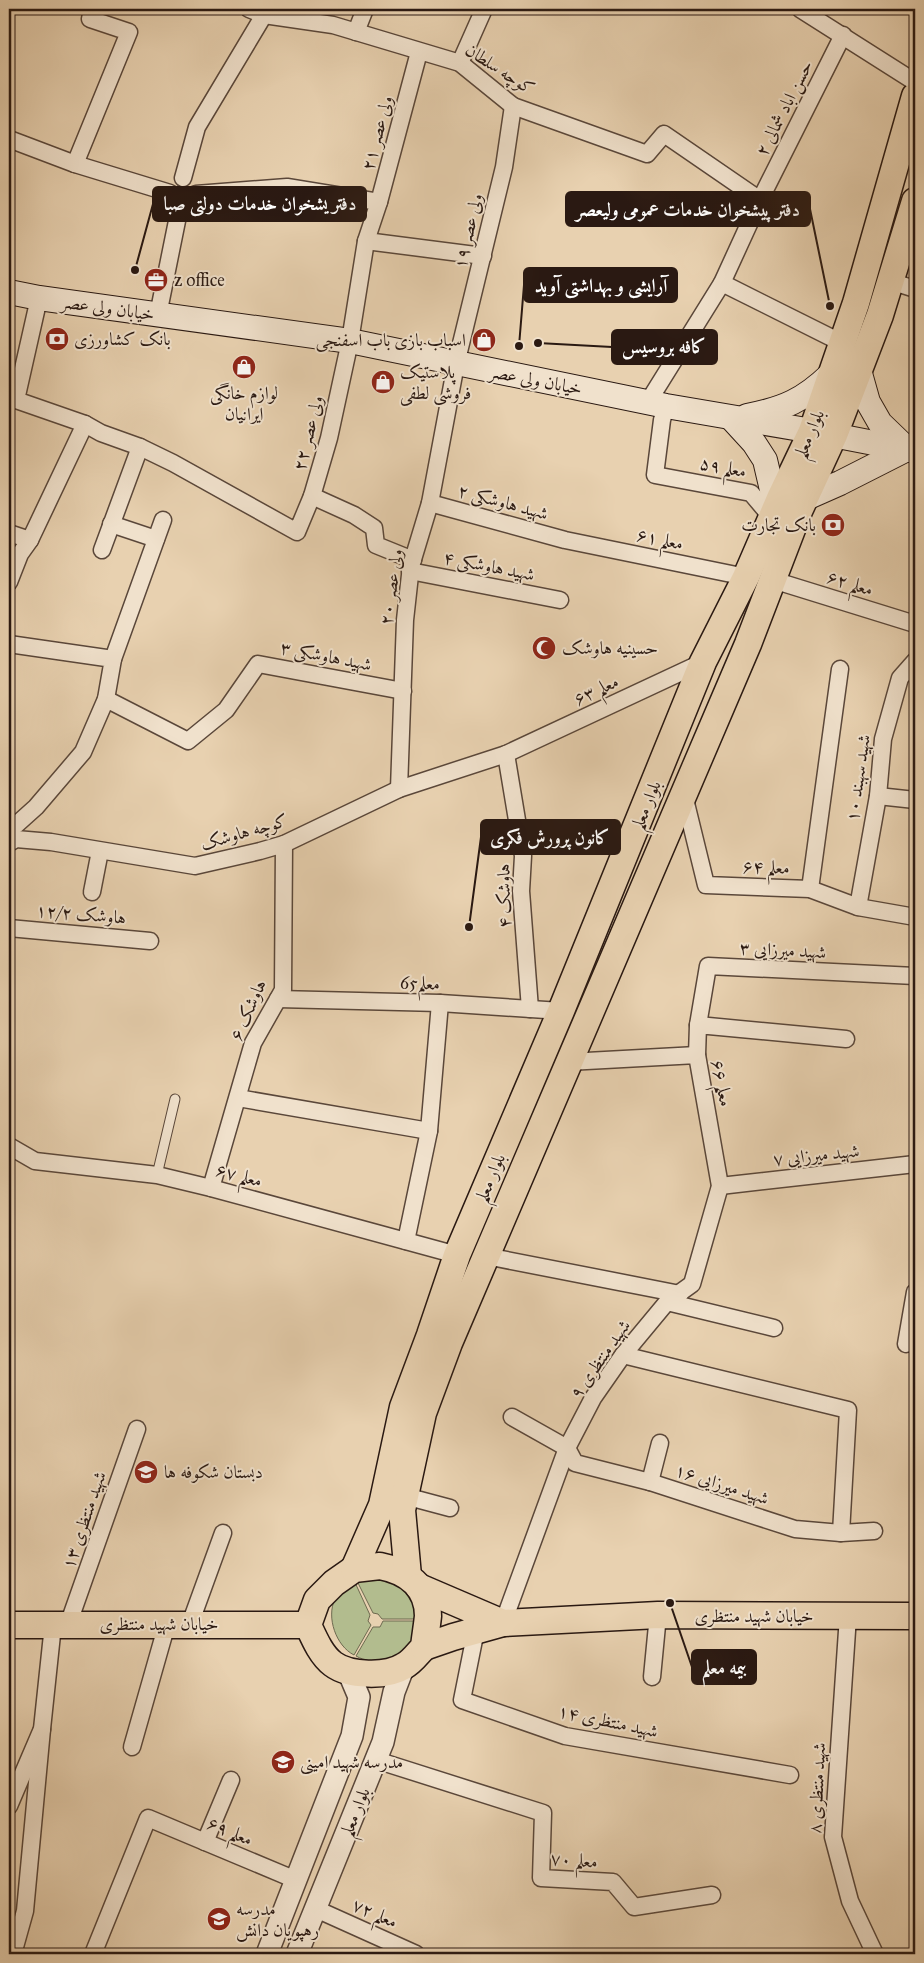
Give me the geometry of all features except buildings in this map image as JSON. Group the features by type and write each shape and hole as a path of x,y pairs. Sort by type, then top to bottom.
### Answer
{"main road":[{"name":"بلوار معلم","path":"823,433 831,374 856,303 915,96"},
{"name":"بلوار معلم","path":"354,1569 382,1505 403,1408 457,1255 562,1011 703,662 746,577 788,505 823,433 859,370 880,315 915,201"},
{"name":"خیابان ولی عصر","path":"9,292 39,298 350,341 657,404 911,450"},
{"path":"856,303 865,317 876,318 880,315"},
{"path":"831,374 796,403 773,411 732,419 754,443 788,505 840,484 911,450 880,423 868,402 859,370"},
{"name":"بلوار معلم","path":"414,1582 402,1510 423,1413 449,1343 683,792 748,644 773,580 788,505"},
{"path":"380,1566 395,1569 414,1582 504,1623 476,1630 424,1648 404,1666 376,1674 348,1671 332,1664 318,1647 308,1625 317,1600 334,1583 354,1569 380,1566"},
{"path":"414,1582 426,1601 428,1616 424,1648"},
{"name":"خیابان شهید منتظری","path":"504,1623 658,1615 915,1616"},
{"name":"خیابان شهید منتظری","path":"9,1625 308,1625"}],"street":[{"path":"75,164 129,32 90,20 92,9"},
{"path":"356,32 365,9"},
{"path":"460,64 484,9"},
{"path":"800,9 915,82"},
{"path":"183,178 197,126 257,12"},
{"name":"کوچه سلطان","path":"257,12 333,25 460,64 513,106 647,154 664,134 760,200"},
{"name":"حسن اباد شمالی ۲","path":"655,475 662,420 657,404 722,283 760,200 843,35"},
{"name":"ولی عصر ۲۱","path":"350,341 366,241 379,202 419,52"},
{"name":"ولی عصر ۱۹","path":"456,364 504,167 513,106"},
{"path":"9,139 75,164 170,192"},
{"path":"196,194 287,187 379,202"},
{"path":"158,315 179,211"},
{"path":"366,241 483,256"},
{"path":"890,281 915,290"},
{"path":"722,283 842,343"},
{"path":"39,298 16,400 85,424 101,433 140,447 102,550"},
{"name":"ولی عصر ۲۲","path":"140,447 173,463 296,532 312,496 329,438 350,341"},
{"name":"ولی عصر ۲۰","path":"398,790 405,620 411,566 430,503 456,364"},
{"path":"9,580 85,424"},
{"name":"معلم ۵۹","path":"655,475 752,493 788,505"},
{"name":"شهید هاوشکی ۴","path":"312,496 354,515 374,528 376,545 411,566 560,600"},
{"name":"شهید هاوشکی ۲","path":"430,503 565,540"},
{"path":"12,832 83,752 106,699 113,659 164,520"},
{"path":"111,524 156,539"},
{"path":"9,533 30,540"},
{"name":"معلم ۶۱","path":"565,540 746,577"},
{"name":"معلم ۶۲","path":"773,580 915,624"},
{"path":"9,644 113,659"},
{"name":"شهید سهبند ۱۰","path":"858,907 878,796 883,739 900,678 915,661"},
{"name":"معلم ۶۳","path":"506,754 703,662"},
{"name":"شهید هاوشکی ۳","path":"106,699 188,741 226,710 258,664 403,691"},
{"path":"810,889 840,669"},
{"name":"کوچه هاوشک","path":"12,832 51,842 195,866 284,844 398,790 506,754"},
{"name":"هاوشک ۴","path":"506,754 523,856 521,891 530,1009"},
{"name":"معلم ۶۴","path":"683,792 706,885 810,889 858,907 915,917"},
{"path":"878,796 915,800"},
{"name":"هاوشک ۶","path":"211,1188 253,1044 282,990 284,844"},
{"path":"92,892 100,851"},
{"name":"هاوشک ۱۲/۲","path":"9,928 150,941"},
{"name":"شهید میرزایی ۳","path":"698,1025 708,966 915,976"},
{"name":"معلم65","path":"278,999 440,1003 562,1011"},
{"path":"406,1241 429,1131 440,1003"},
{"path":"697,1055 698,1025 846,1039"},
{"name":"معلم ۶۶","path":"568,1062 697,1055 720,1186"},
{"path":"238,1098 429,1131"},
{"name":"معلم ۶۷","path":"9,1146 35,1160 157,1176 211,1188 457,1255"},
{"name":"شهید میرزایی ۷","path":"720,1186 915,1164"},
{"name":"شهید منتظری ۹","path":"504,1623 567,1448 593,1398 623,1355 674,1298 692,1284 720,1186"},
{"path":"486,1256 674,1298 774,1328"},
{"path":"906,1344 915,1292"},
{"path":"623,1355 848,1410 841,1533"},
{"name":"شهید میرزایی ۱۶","path":"512,1417 567,1448 575,1463 650,1482 795,1529 841,1533 874,1531"},
{"name":"شهید منتظری ۱۳","path":"14,1954 25,1911 42,1729 61,1625 137,1429"},
{"path":"650,1482 660,1443"},
{"path":"405,1496 450,1508"},
{"path":"132,1747 179,1624 223,1533"},
{"path":"652,1677 658,1615"},
{"name":"شهید منتظری ۸","path":"848,1616 833,1838 850,1901 875,1954"},
{"name":"شهید منتظری ۱۴","path":"476,1630 462,1700 565,1736 790,1775"},
{"name":"بلوار معلم","path":"297,1954 383,1742 394,1692 404,1666"},
{"name":"بلوار معلم","path":"267,1954 352,1736 359,1697 348,1671"},
{"path":"9,1806 42,1729"},
{"name":"معلم ۷۰","path":"376,1760 543,1813 541,1878 613,1882 634,1907 712,1895"},
{"path":"205,1842 231,1780"},
{"name":"معلم ۶۹","path":"93,1954 148,1818 296,1880"},
{"name":"معلم ۷۲","path":"316,1909 416,1954"}],"lane":[{"path":"157,1176 175,1099"}],"green space":[{"path":"395,1570 425,1619 382,1619 378,1614 373,1613 354,1575"},
{"path":"352,1576 370,1615 368,1621 371,1625 354,1655 342,1645 332,1622 332,1606 335,1599"},
{"path":"383,1621 425,1621 406,1654 387,1660 375,1661 369,1661 356,1656 373,1627 380,1627"}],"place":[{"name":"دفتر یشخوان خدمات دولتی صبا","path":"135,270"},
{"name":"z office","path":"156,280"},
{"name":"دفتر پیشخوان خدمات عمومی ولیعصر","path":"830,306"},
{"name":"بانک کشاورزی","path":"57,339"},
{"name":"اسباب بازی باب اسفنجی","path":"484,340"},
{"name":"کافه بروسیس","path":"538,343"},
{"name":"آرایشی و بهداشتی آوید","path":"519,346"},
{"name":"لوازم خانگی ایرانیان","path":"244,367"},
{"name":"پلاستیک فروشی لطفی","path":"383,382"},
{"name":"بانک تجارت","path":"833,525"},
{"name":"حسینیه هاوشک","path":"544,648"},
{"name":"کانون پرورش فکری","path":"469,927"},
{"name":"دبستان شکوفه ها","path":"146,1472"},
{"name":"بیمه معلم","path":"670,1603"},
{"name":"مدرسه شهید امینی","path":"283,1762"},
{"name":"مدرسه رهپویان دانش","path":"219,1919"}]}
